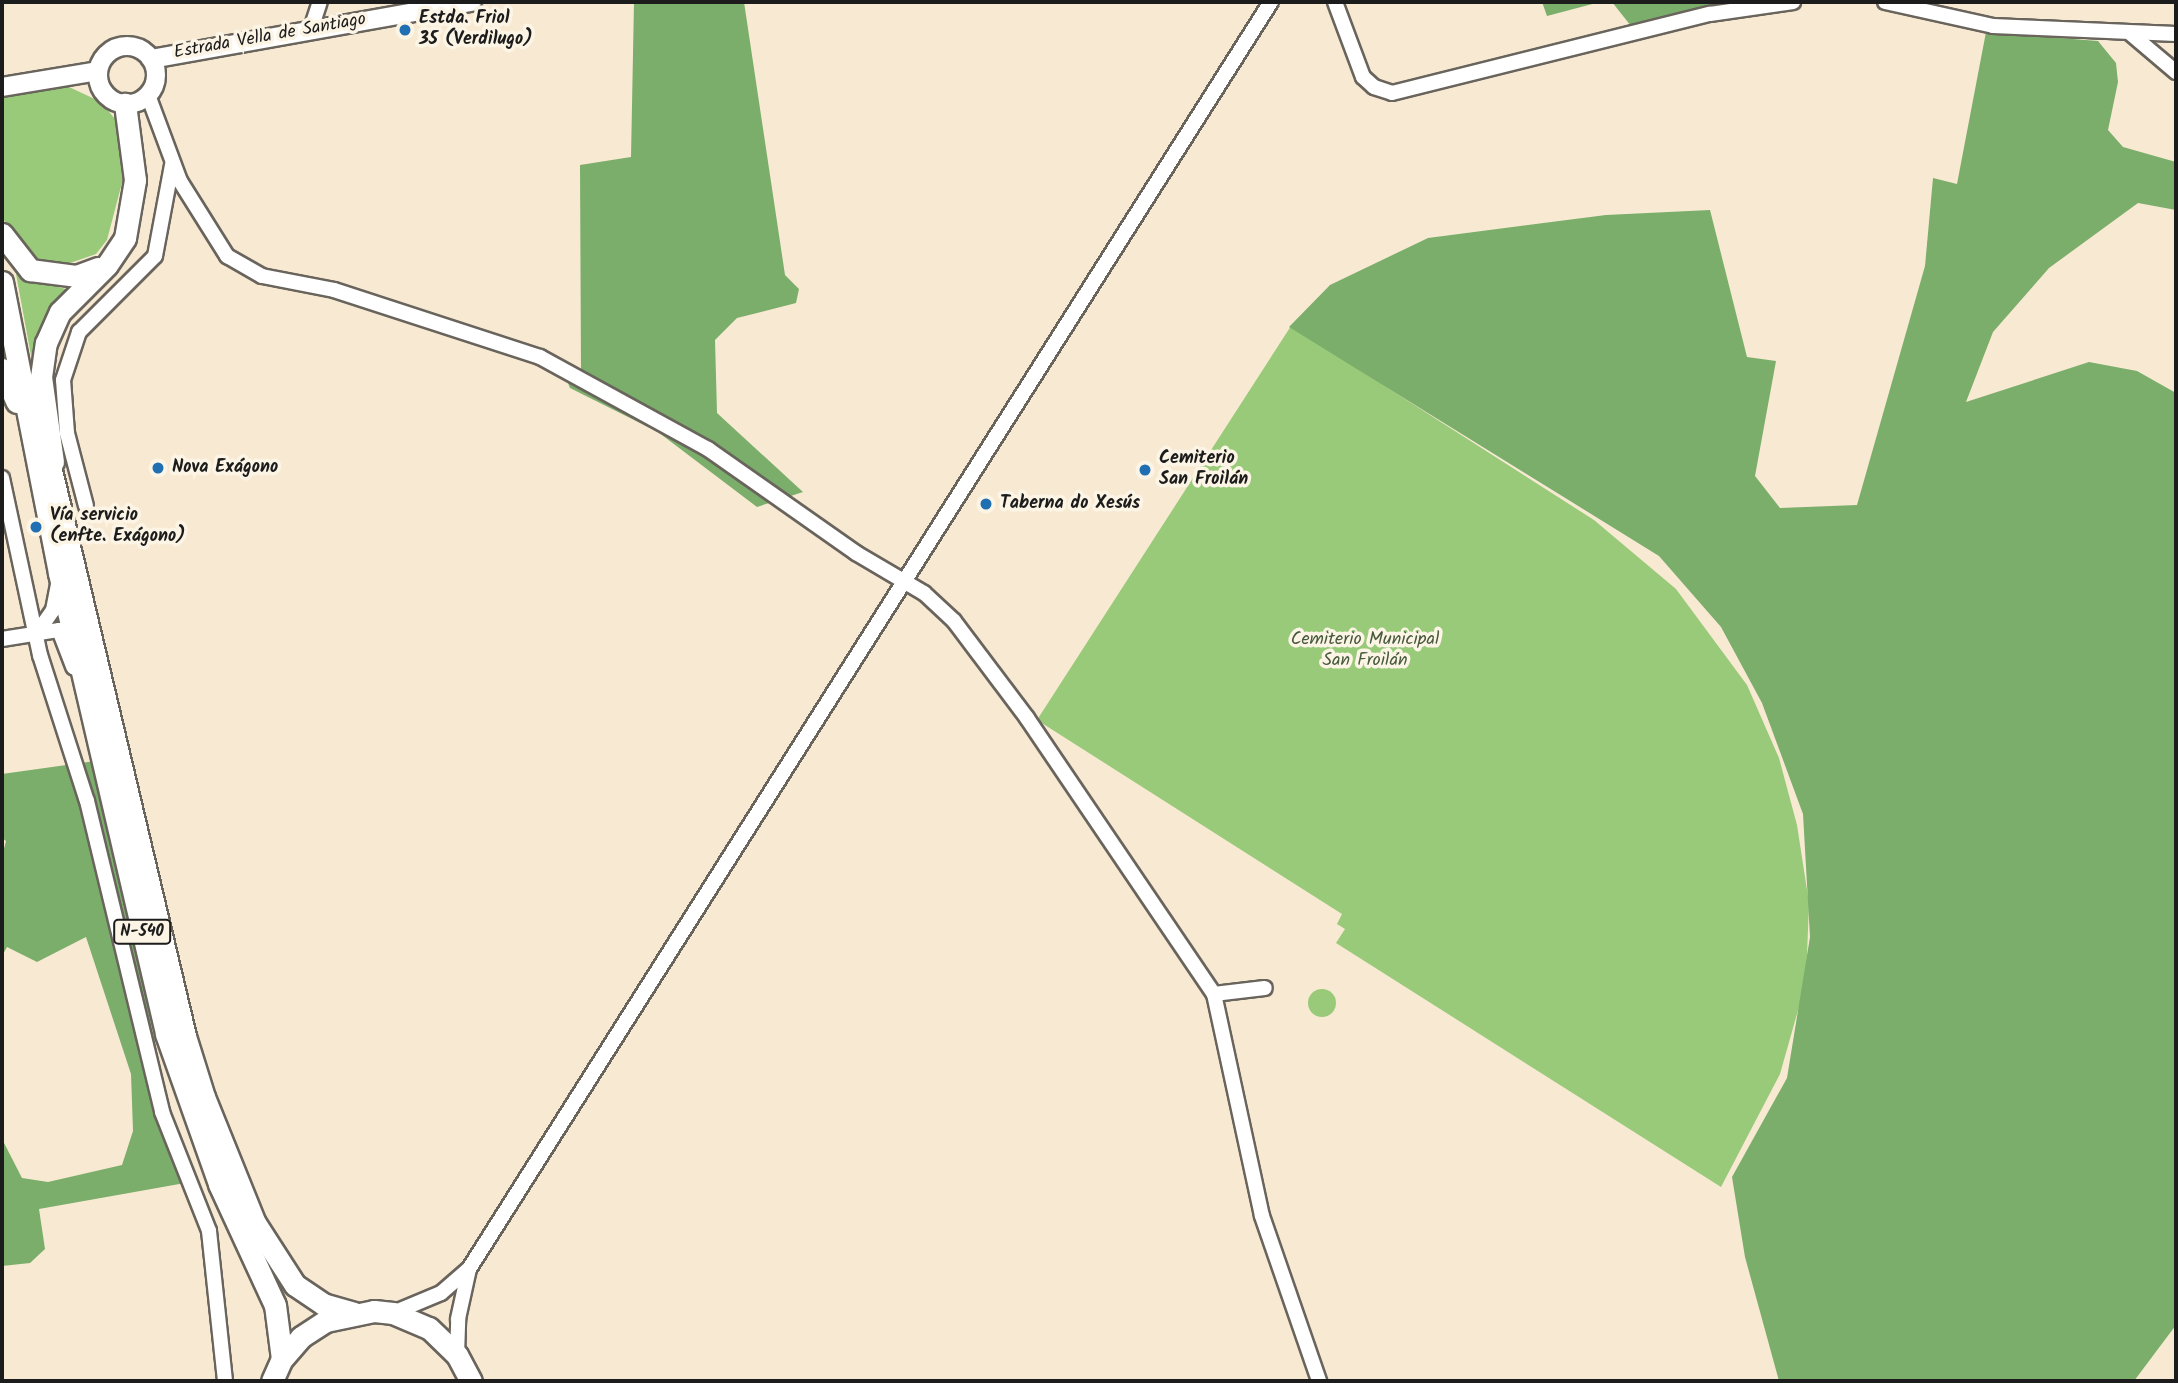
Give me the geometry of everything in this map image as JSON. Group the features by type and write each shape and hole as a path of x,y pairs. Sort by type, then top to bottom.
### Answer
{"highway":[{"path":"49,488 41,377 46,343 60,312 107,265 125,238 135,180 125,104"},
{"path":"2,234 30,270 76,276 107,265"},
{"path":"2,282 14,391 49,488"},
{"name":"N-540","path":"49,488 59,573 179,1081 219,1184 275,1306 282,1359"},
{"name":"N-540","path":"49,488 185,1036 204,1097 255,1223 295,1285 323,1304 354,1313"},
{"name":"N-540","path":"272,1381 282,1359 302,1337 326,1321 354,1313 393,1313 429,1328 457,1354 471,1381"}],"main road":[{"name":"Estrada Vella de Santiago","path":"151,60 472,2"},
{"name":"Estrada Vella de Santiago","path":"98,71 103,57 116,47 133,46 151,60 156,78 148,95"},
{"path":"2,88 98,71 103,91 125,104 148,95"}],"street":[{"path":"311,29 320,2"},
{"path":"393,1313 441,1293 469,1269 1271,2"},
{"path":"1335,2 1363,77 1374,87 1392,93 1710,14 1793,2"},
{"path":"1885,2 1993,26 2176,34"},
{"path":"2131,34 2176,72"},
{"path":"148,95 172,163 227,256 262,276 334,290 541,357 708,449 856,553 906,582 954,621 1012,698 1214,994 1262,1216 1319,1381"},
{"path":"86,506 67,433 63,380 79,332 155,256 172,163"},
{"path":"2,478 37,633 87,801 162,1112 209,1231 225,1381"},
{"path":"37,633 53,610 59,573"},
{"path":"2,639 59,631 87,693"},
{"path":"1214,994 1265,988"},
{"path":"457,1354 458,1320 469,1269"}],"green space":[{"path":"634,2 744,2 785,275 799,289 796,303 737,318 715,340 717,413 803,492 757,507 658,432 570,388 563,371 581,372 580,165 631,157"},
{"path":"1542,2 1600,2 1547,16"},
{"path":"1612,2 1762,2 1631,26"},
{"path":"1986,32 2098,41 2116,63 2118,82 2108,130 2123,147 2176,162 2176,210 2138,203 2049,268 1993,332 1966,402 2089,362 2137,371 2176,393 2176,1325 2134,1381 1779,1381 1745,1257 1732,1177 1787,1078 1810,937 1803,814 1762,703 1721,627 1659,556 1289,327 1330,285 1428,238 1606,215 1710,210 1747,357 1776,361 1755,476 1780,508 1857,505 1925,266 1933,178 1957,184"},
{"path":"67,86 101,102 115,119 123,179 107,240 96,254 56,268 32,260 11,241 2,214 2,97"},
{"path":"16,274 69,290 45,319 32,361"},
{"name":"Cemiterio Municipal San Froilán","path":"1291,326 1594,520 1676,589 1747,685 1779,758 1797,825 1809,903 1806,982 1780,1074 1721,1187 1336,943 1345,929 1337,924 1342,914 1037,720"},
{"path":"95,761 185,1183 39,1209 45,1249 30,1263 2,1266 2,1139 22,1178 48,1182 122,1165 133,1131 131,1074 86,937 37,962 7,947 2,956 2,856 6,841 2,838 2,774"},
{"path":"1322,989 1332,993 1336,1003 1332,1013 1322,1017 1312,1013 1308,1003 1312,993"}],"place":[{"name":"Estda. Friol 35 (Verdilugo)","path":"405,30"},
{"name":"Nova Exágono","path":"158,468"},
{"name":"Cemiterio San Froilán","path":"1145,470"},
{"name":"Taberna do Xesús","path":"986,504"},
{"name":"Vía servicio (enfte. Exágono)","path":"36,527"}]}
